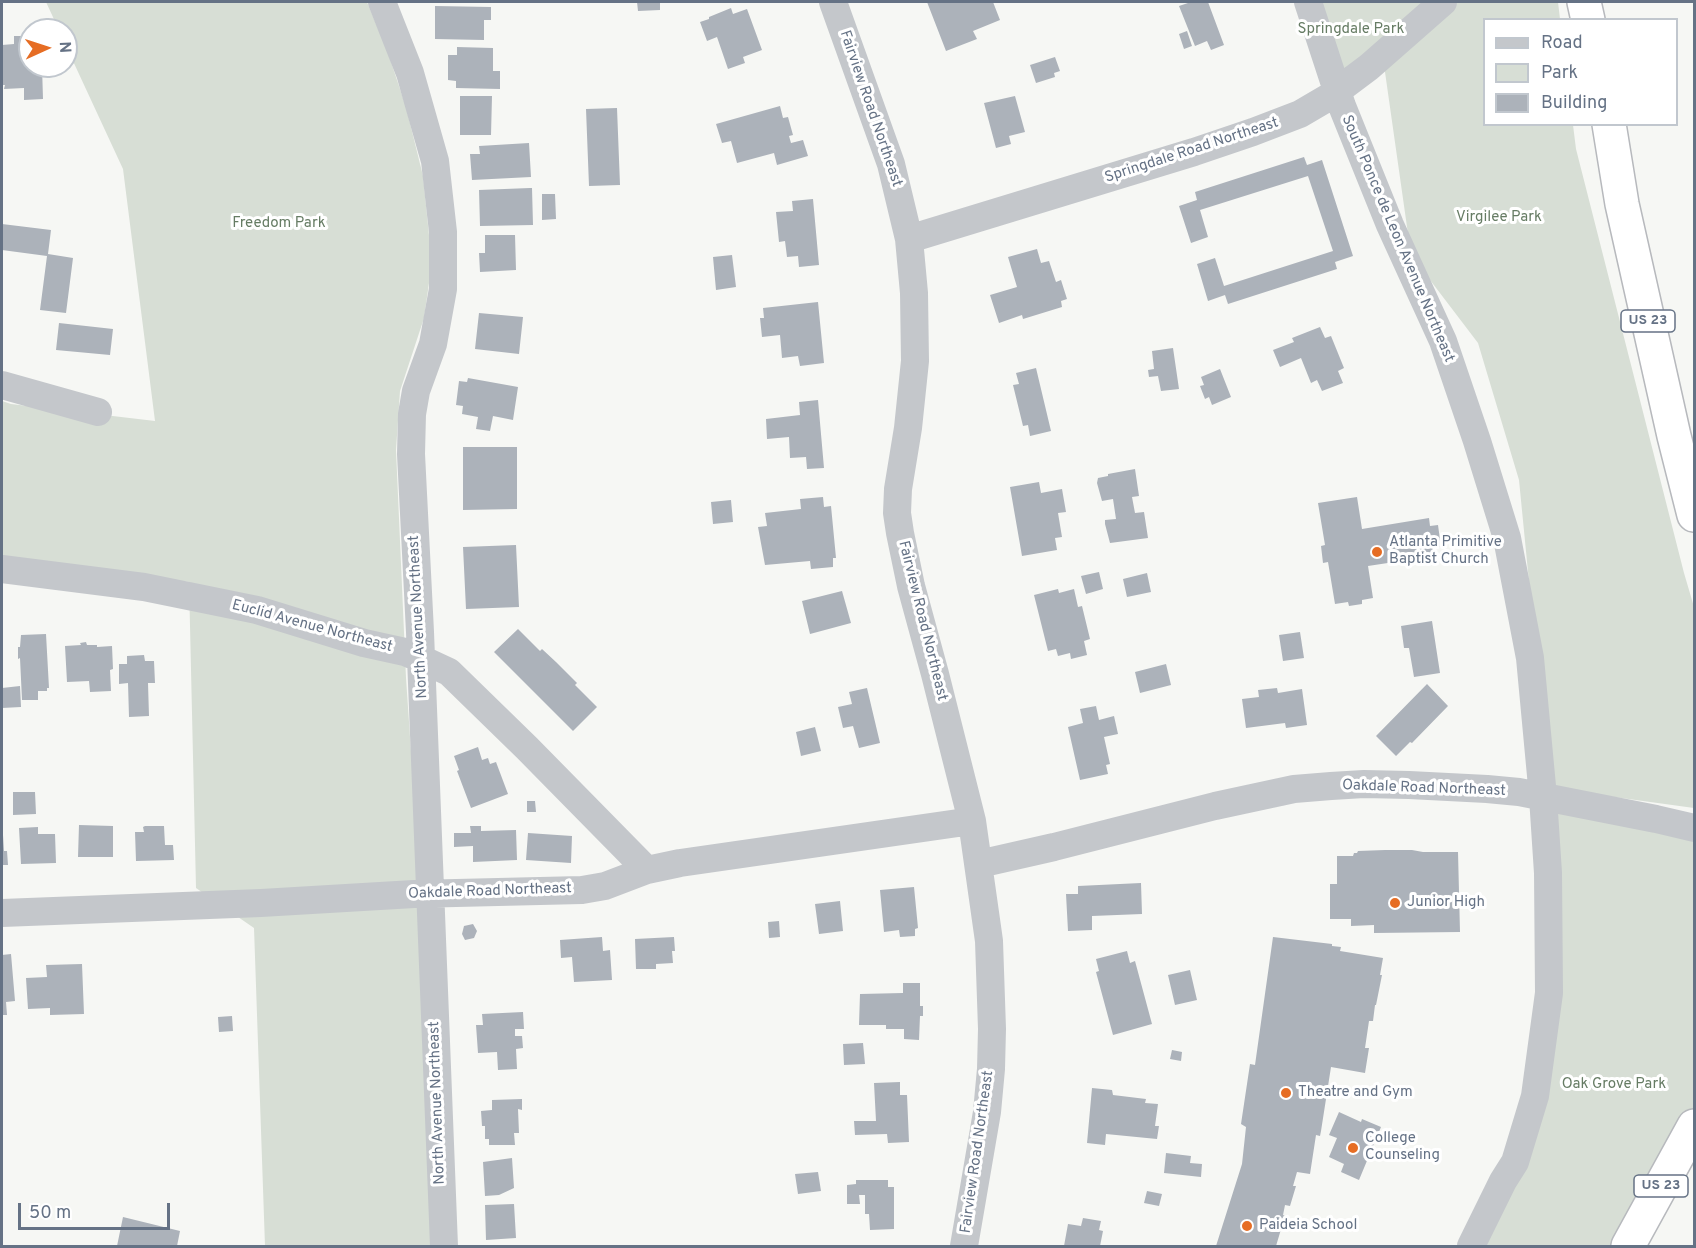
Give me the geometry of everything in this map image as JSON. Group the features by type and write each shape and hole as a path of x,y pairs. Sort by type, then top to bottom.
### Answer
{"highway":[{"path":"1584,2 1588,18"},
{"name":"US 23","path":"1609,126 1625,215 1674,436 1695,515"},
{"name":"US 23","path":"1628,1246 1695,1126"}],"street":[{"name":"North Avenue Northeast","path":"382,2 410,72 435,161 443,232 443,289 433,344 416,391 412,414 411,454 444,1246"},
{"name":"Fairview Road Northeast","path":"833,2 891,164 909,239 914,293 915,361 908,428 898,489 897,513 911,586 972,821 988,941 991,1070 987,1112 964,1246"},
{"name":"South Ponce de Leon Avenue Northeast","path":"1308,2 1352,134 1385,214 1443,341 1477,441 1507,538 1530,658 1548,873 1550,993 1535,1096 1522,1140 1515,1162 1503,1181 1471,1246"},
{"name":"Springdale Road Northeast","path":"909,239 1194,152 1300,114 1337,91 1369,67 1443,2"},
{"path":"2,384 98,412"},
{"name":"Euclid Avenue Northeast","path":"2,569 144,587 257,610 364,643 405,652 449,672 647,870"},
{"name":"Oakdale Road Northeast","path":"979,864 1054,848 1215,806 1294,789 1364,784 1488,789 1543,797 1695,828"},
{"name":"Oakdale Road Northeast","path":"2,913 430,894 582,890 605,886 647,870 680,863 972,821"}],"green space":[{"name":"Freedom Park","path":"46,2 367,2 388,53 406,107 423,176 429,235 430,276 424,318 400,391 396,450 406,678 420,883 433,1246 265,1246 254,928 196,888 189,582 2,561 2,401 11,404 155,421 123,169 78,72 78,18 53,18"},
{"name":"Springdale Park","path":"1313,2 1426,2 1352,65 1339,71"},
{"name":"Virgilee Park","path":"1458,2 1558,2 1560,18 1483,18 1483,126 1573,126 1576,149 1694,607 1694,808 1563,790 1554,785 1548,775 1519,480 1478,343 1411,255 1384,65"},
{"name":"Oak Grove Park","path":"1548,802 1694,836 1694,1109 1615,1246 1474,1246 1515,1162 1551,991"}],"building":[{"path":"637,2 660,2 660,10 638,11"},
{"path":"927,2 993,2 1000,20 973,31 977,39 946,51"},
{"path":"1191,2 1208,2 1224,45 1211,50 1207,41 1195,46 1179,6"},
{"path":"435,6 491,7 491,20 484,20 484,40 435,39"},
{"path":"731,8 733,14 747,9 762,50 743,57 745,63 728,69 717,37 707,41 700,22"},
{"path":"1187,31 1192,46 1184,49 1179,34"},
{"path":"14,36 18,36 18,78 42,78 43,99 24,100 24,88 4,89 5,85 2,85 2,45 14,44"},
{"path":"457,47 493,48 493,71 500,71 500,89 456,88 456,81 448,80 448,55 457,55"},
{"path":"1055,57 1060,71 1054,73 1055,77 1036,83 1030,65"},
{"path":"460,96 492,96 491,135 460,135"},
{"path":"1015,96 1025,132 1009,136 1011,144 996,148 984,103"},
{"path":"780,106 783,118 788,117 793,135 789,136 791,143 803,140 808,156 777,165 774,153 737,163 731,141 722,143 716,124"},
{"path":"617,108 620,185 589,186 586,109"},
{"path":"529,143 531,177 472,180 470,154 480,154 479,146"},
{"path":"1304,157 1307,165 1322,160 1353,256 1335,262 1337,269 1228,304 1225,295 1208,301 1197,264 1215,258 1224,286 1333,251 1308,176 1200,210 1208,237 1191,243 1179,206 1197,200 1195,192"},
{"path":"532,188 533,225 480,226 479,190"},
{"path":"542,194 555,194 556,219 542,220"},
{"path":"813,199 819,265 799,267 798,256 787,257 785,241 779,242 776,212 793,211 792,201"},
{"path":"2,224 51,230 48,254 73,258 66,313 40,310 47,256 2,250"},
{"path":"485,235 515,235 516,270 480,272 479,253 485,253"},
{"path":"1037,249 1041,263 1049,261 1056,282 1061,280 1067,299 1061,301 1062,307 1023,319 1022,315 999,323 990,295 1017,287 1008,257"},
{"path":"732,255 736,287 716,290 713,257"},
{"path":"818,302 824,363 800,366 798,356 782,358 780,335 762,337 760,318 764,318 763,308"},
{"path":"479,313 523,317 519,354 475,349"},
{"path":"59,323 113,329 110,355 56,350"},
{"path":"1320,327 1325,338 1331,336 1344,368 1338,371 1343,383 1322,391 1317,380 1311,383 1301,358 1280,367 1273,350 1294,342 1292,338"},
{"path":"1173,348 1179,389 1161,391 1158,376 1149,377 1148,370 1154,369 1152,351"},
{"path":"1036,368 1051,431 1030,436 1028,425 1023,426 1013,385 1019,384 1016,373"},
{"path":"1220,369 1231,397 1212,405 1209,397 1205,399 1200,386 1204,385 1201,377"},
{"path":"468,378 518,387 513,420 493,416 490,431 476,429 478,417 462,414 463,406 456,405 459,381 467,382"},
{"path":"818,400 824,468 807,469 806,457 790,458 789,437 767,439 766,419 800,415 799,402"},
{"path":"463,447 517,447 517,509 463,510"},
{"path":"1135,469 1139,496 1132,497 1135,513 1144,512 1148,538 1110,543 1105,520 1116,519 1113,499 1102,501 1097,483 1098,478"},
{"path":"1039,482 1041,493 1062,489 1066,512 1058,513 1062,537 1055,538 1057,550 1022,556 1010,487"},
{"path":"823,497 824,507 831,506 836,558 833,558 833,567 811,569 810,561 765,565 758,527 767,526 765,513 801,509 800,499"},
{"name":"Atlanta Primitive Baptist Church","path":"1357,497 1362,529 1429,518 1430,526 1438,525 1441,547 1433,548 1434,556 1368,566 1373,598 1362,600 1362,604 1349,606 1348,602 1335,604 1328,562 1323,563 1321,546 1325,545 1318,503"},
{"path":"731,500 733,522 713,524 711,502"},
{"path":"516,545 519,607 466,609 463,547"},
{"path":"1099,572 1103,589 1086,594 1081,576"},
{"path":"1147,573 1151,592 1127,597 1123,579"},
{"path":"1058,589 1059,593 1074,589 1078,607 1082,606 1090,639 1084,641 1087,655 1071,659 1070,653 1058,656 1056,649 1048,651 1034,595"},
{"path":"842,591 851,623 810,634 802,601"},
{"path":"1432,621 1440,673 1414,677 1409,648 1404,648 1401,626"},
{"path":"518,629 540,651 542,649 556,662 597,707 573,731 494,652"},
{"path":"1300,632 1304,658 1283,661 1279,635"},
{"path":"46,634 49,688 47,691 38,691 38,700 22,700 20,658 18,659 21,635"},
{"path":"86,642 87,645 97,645 97,647 112,646 111,691 90,692 89,681 67,682 65,646 81,645 80,643"},
{"path":"144,655 145,661 154,661 155,683 148,683 149,716 129,717 128,683 119,684 119,664 127,664 127,656"},
{"path":"1166,664 1171,685 1140,693 1135,672"},
{"path":"1427,684 1448,706 1396,756 1376,736"},
{"path":"20,686 21,707 2,708 2,688"},
{"path":"867,688 880,743 859,748 853,726 843,728 838,707 852,704 849,692"},
{"path":"1277,688 1278,693 1302,689 1307,725 1286,728 1285,723 1246,728 1242,699 1259,697 1258,690"},
{"path":"1096,706 1099,720 1114,716 1118,734 1104,737 1110,764 1106,765 1108,774 1080,780 1068,727 1083,723 1080,709"},
{"path":"815,727 821,751 801,756 796,732"},
{"path":"478,747 482,760 488,758 490,764 496,762 508,794 471,808 457,771 459,770 454,756"},
{"path":"13,792 35,792 36,814 13,815"},
{"path":"527,801 535,801 536,812 527,812"},
{"path":"79,825 113,826 113,857 78,857"},
{"path":"164,826 165,845 173,845 174,860 136,861 135,832 144,832 143,827"},
{"path":"470,826 481,826 481,831 516,830 517,860 473,862 473,846 454,847 454,833 471,833"},
{"path":"38,827 38,834 55,834 56,863 21,864 19,828"},
{"path":"528,833 572,836 571,863 526,860"},
{"path":"2,835 4,851 7,851 8,865 2,865"},
{"name":"Junior High","path":"1358,851 1458,852 1460,932 1374,933 1374,925 1351,926 1351,919 1330,919 1330,884 1337,884 1337,856 1353,856"},
{"path":"1141,883 1142,914 1092,916 1092,930 1068,931 1066,894 1078,894 1078,886"},
{"path":"914,887 918,928 915,929 915,936 900,937 899,930 884,932 880,890"},
{"path":"840,901 843,931 819,934 815,904"},
{"path":"779,921 780,937 769,938 768,922"},
{"path":"473,924 477,931 474,938 465,940 462,934 464,926"},
{"path":"602,937 603,951 610,950 612,980 574,982 572,957 561,958 560,940"},
{"path":"674,937 673,963 656,964 656,969 636,969 635,939"},
{"name":"Theatre and Gym","path":"1273,937 1332,944 1332,946 1341,947 1340,951 1383,958 1373,1021 1369,1021 1365,1048 1369,1048 1365,1073 1331,1067 1321,1131 1320,1136 1316,1135 1310,1174 1297,1172 1293,1186 1296,1186 1290,1206 1285,1205 1283,1215 1285,1216 1276,1246 1216,1246 1242,1164 1246,1127 1241,1124 1250,1064 1255,1065"},
{"path":"1127,951 1130,963 1135,961 1152,1024 1113,1035 1096,972 1099,971 1096,959"},
{"path":"11,954 15,1001 6,1002 7,1015 2,1015 2,955"},
{"path":"82,964 84,1014 50,1015 50,1008 28,1009 26,978 47,977 46,965"},
{"path":"1190,970 1197,1000 1175,1005 1168,975"},
{"path":"903,983 920,983 920,1006 923,1006 923,1016 920,1016 919,1040 904,1039 904,1029 886,1029 886,1025 859,1025 860,994 903,993"},
{"path":"523,1012 524,1029 515,1029 515,1036 522,1036 523,1048 516,1049 517,1069 498,1070 497,1052 478,1053 476,1025 483,1025 482,1014"},
{"path":"232,1016 233,1031 219,1032 218,1017"},
{"path":"863,1043 865,1064 844,1065 843,1044"},
{"path":"1172,1050 1182,1052 1181,1061 1170,1059"},
{"path":"900,1082 900,1095 907,1095 909,1142 888,1143 887,1134 855,1135 854,1121 876,1121 874,1083"},
{"path":"1092,1088 1112,1090 1113,1095 1146,1099 1145,1103 1158,1104 1155,1126 1159,1126 1157,1139 1106,1134 1105,1145 1087,1143"},
{"path":"522,1099 522,1110 518,1109 519,1133 514,1133 515,1145 489,1145 489,1139 485,1139 485,1126 482,1126 481,1111 492,1110 492,1100"},
{"name":"College Counseling","path":"1339,1112 1361,1122 1362,1119 1381,1127 1359,1180 1341,1172 1344,1164 1329,1157 1337,1138 1329,1135"},
{"path":"1166,1153 1191,1156 1190,1163 1202,1164 1201,1177 1164,1173"},
{"path":"512,1158 514,1188 499,1195 485,1196 483,1162"},
{"path":"818,1172 821,1191 798,1194 795,1174"},
{"path":"856,1180 888,1180 888,1187 894,1187 894,1229 870,1230 869,1214 865,1214 865,1195 859,1195 860,1204 847,1204 847,1185 856,1184"},
{"path":"1147,1191 1162,1194 1159,1206 1144,1203"},
{"path":"514,1204 516,1238 486,1240 485,1205"},
{"path":"123,1217 180,1231 177,1246 117,1246"},
{"path":"1083,1218 1101,1221 1099,1230 1103,1231 1100,1246 1064,1246 1068,1224 1081,1226"}],"place":[{"name":"Atlanta Primitive Baptist Church","path":"1377,552"},
{"name":"Junior High","path":"1395,903"},
{"name":"Theatre and Gym","path":"1286,1093"},
{"name":"College Counseling","path":"1353,1148"},
{"name":"Paideia School","path":"1247,1226"}]}
